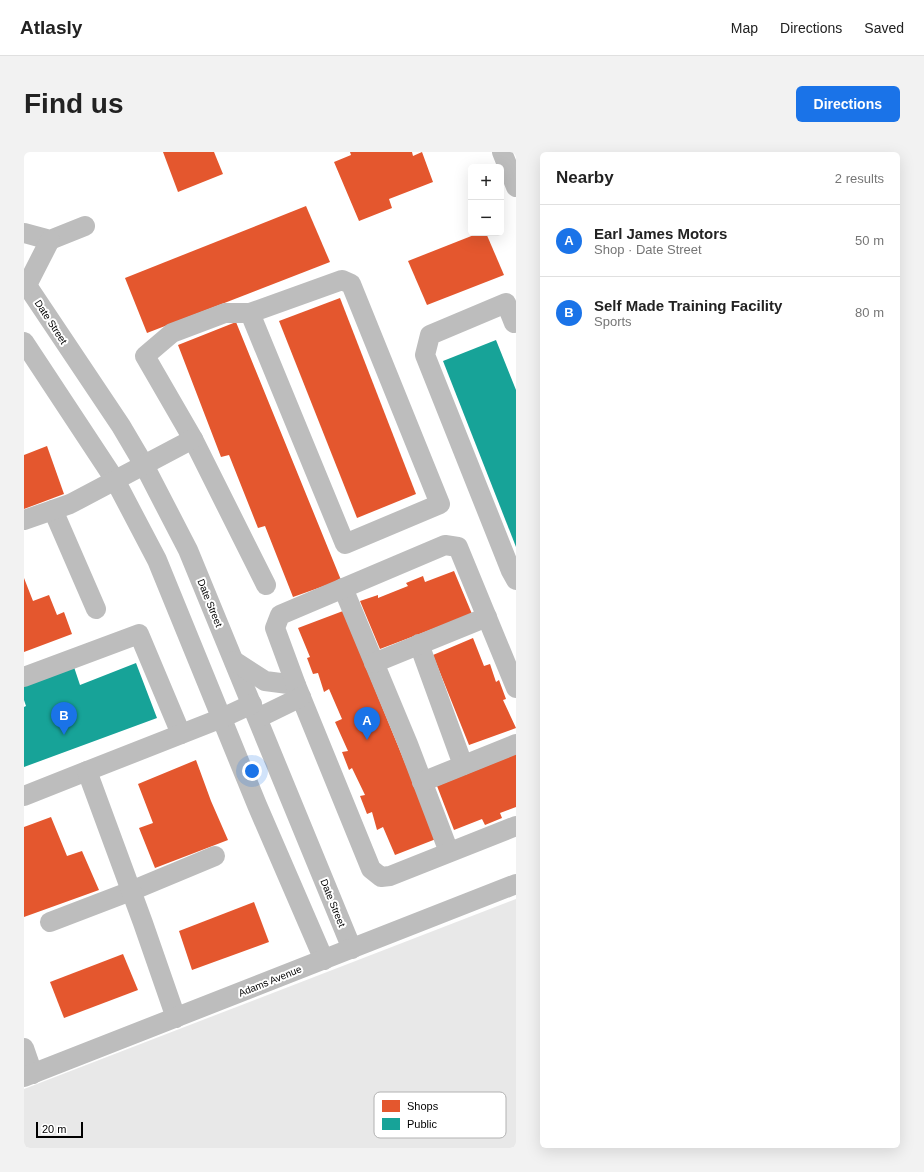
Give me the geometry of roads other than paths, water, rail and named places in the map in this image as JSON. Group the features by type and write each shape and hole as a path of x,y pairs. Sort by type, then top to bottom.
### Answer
{"street":[{"path":"502,152 516,187"},
{"path":"24,233 50,240 85,226"},
{"path":"25,283 50,240"},
{"path":"250,313 345,544 440,504 351,284 342,280 250,313 225,313 172,333 145,356 193,439 266,585"},
{"name":"Date Street","path":"25,283 121,426 144,465 188,550 352,949"},
{"path":"516,322 514,323 506,303 430,335 425,355 511,571 516,580"},
{"path":"24,342 115,480 156,560 257,805 324,960"},
{"path":"24,520 70,504 193,439"},
{"path":"54,510 96,609"},
{"path":"516,688 458,547 445,545 280,615 274,628 298,691 371,869 381,877 390,876 516,826"},
{"path":"343,588 449,852"},
{"path":"374,663 487,617"},
{"path":"24,677 139,634 181,734"},
{"path":"419,644 463,765"},
{"path":"234,661 265,681 298,691"},
{"path":"24,796 222,718 255,711 298,691"},
{"path":"422,782 516,744"},
{"path":"87,771 176,1018"},
{"path":"50,922 131,891 215,856"},
{"name":"Adams Avenue","path":"28,1076 516,884"},
{"path":"24,1048 28,1076"}],"place":[{"name":"Self Made Training Facility","path":"64,735"},
{"name":"Earl James Motors","path":"367,740"}]}
